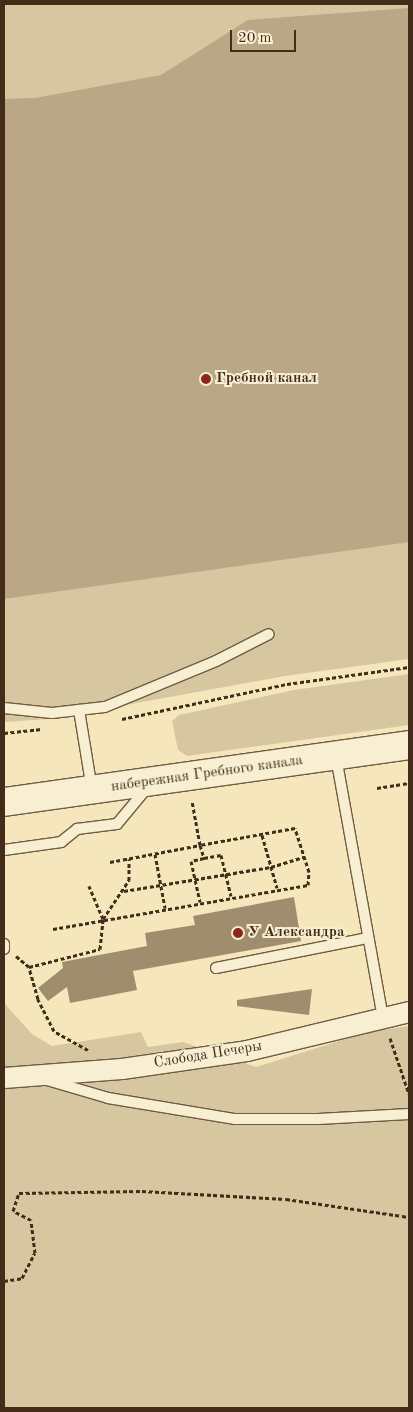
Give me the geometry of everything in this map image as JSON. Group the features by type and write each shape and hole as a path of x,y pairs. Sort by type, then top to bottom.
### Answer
{"street":[{"name":"набережная Гребного канала","path":"4,802 409,745"},
{"name":"Слобода Печеры","path":"4,1078 122,1069 247,1051 409,1012"}],"lane":[{"path":"4,708 52,713 105,707 216,661 269,634"},
{"path":"79,710 92,790"},
{"path":"336,755 382,1017"},
{"path":"4,850 61,842 77,829 117,824 152,782"},
{"path":"216,968 368,938"},
{"path":"4,944 4,949"},
{"path":"33,1076 108,1098 235,1119 318,1119 409,1114"}],"path":[{"path":"4,733 81,725 287,684 409,666"},
{"path":"377,788 409,783"},
{"path":"192,801 204,858"},
{"path":"53,929 277,888 308,885 309,872 295,828 110,862"},
{"path":"262,835 277,888"},
{"path":"155,854 165,908"},
{"path":"200,902 190,861 204,858 221,855 231,896"},
{"path":"124,892 271,867 304,857"},
{"path":"103,919 124,892 129,880 129,859"},
{"path":"89,886 103,919 100,949 29,967 38,999 54,1031 122,1069"},
{"path":"382,1017 409,1094"},
{"path":"4,1281 22,1278 35,1252 31,1220 13,1212 19,1193 142,1191 286,1200 409,1217"}],"shaded area":[{"name":"Гребной канал","path":"4,4 409,4 409,659 285,676 49,719 4,722"},
{"name":"Гребной канал","path":"409,8 409,542 4,599 4,99 35,98 161,75 248,20"},
{"path":"409,674 409,725 187,756 178,750 172,721 179,715 294,690"},
{"path":"4,1003 32,1034 52,1046 141,1032 148,1047 183,1042 256,1067 368,1032 409,1026 409,1408 4,1408"}],"building":[{"path":"294,897 301,941 133,971 137,990 70,1003 67,987 48,1001 38,988 63,968 62,962 147,946 145,933 195,925 193,916"},
{"path":"312,989 309,1015 237,1006 237,1000"}],"place":[{"name":"Гребной канал","path":"206,379"},
{"name":"У Александра","path":"238,933"}]}
